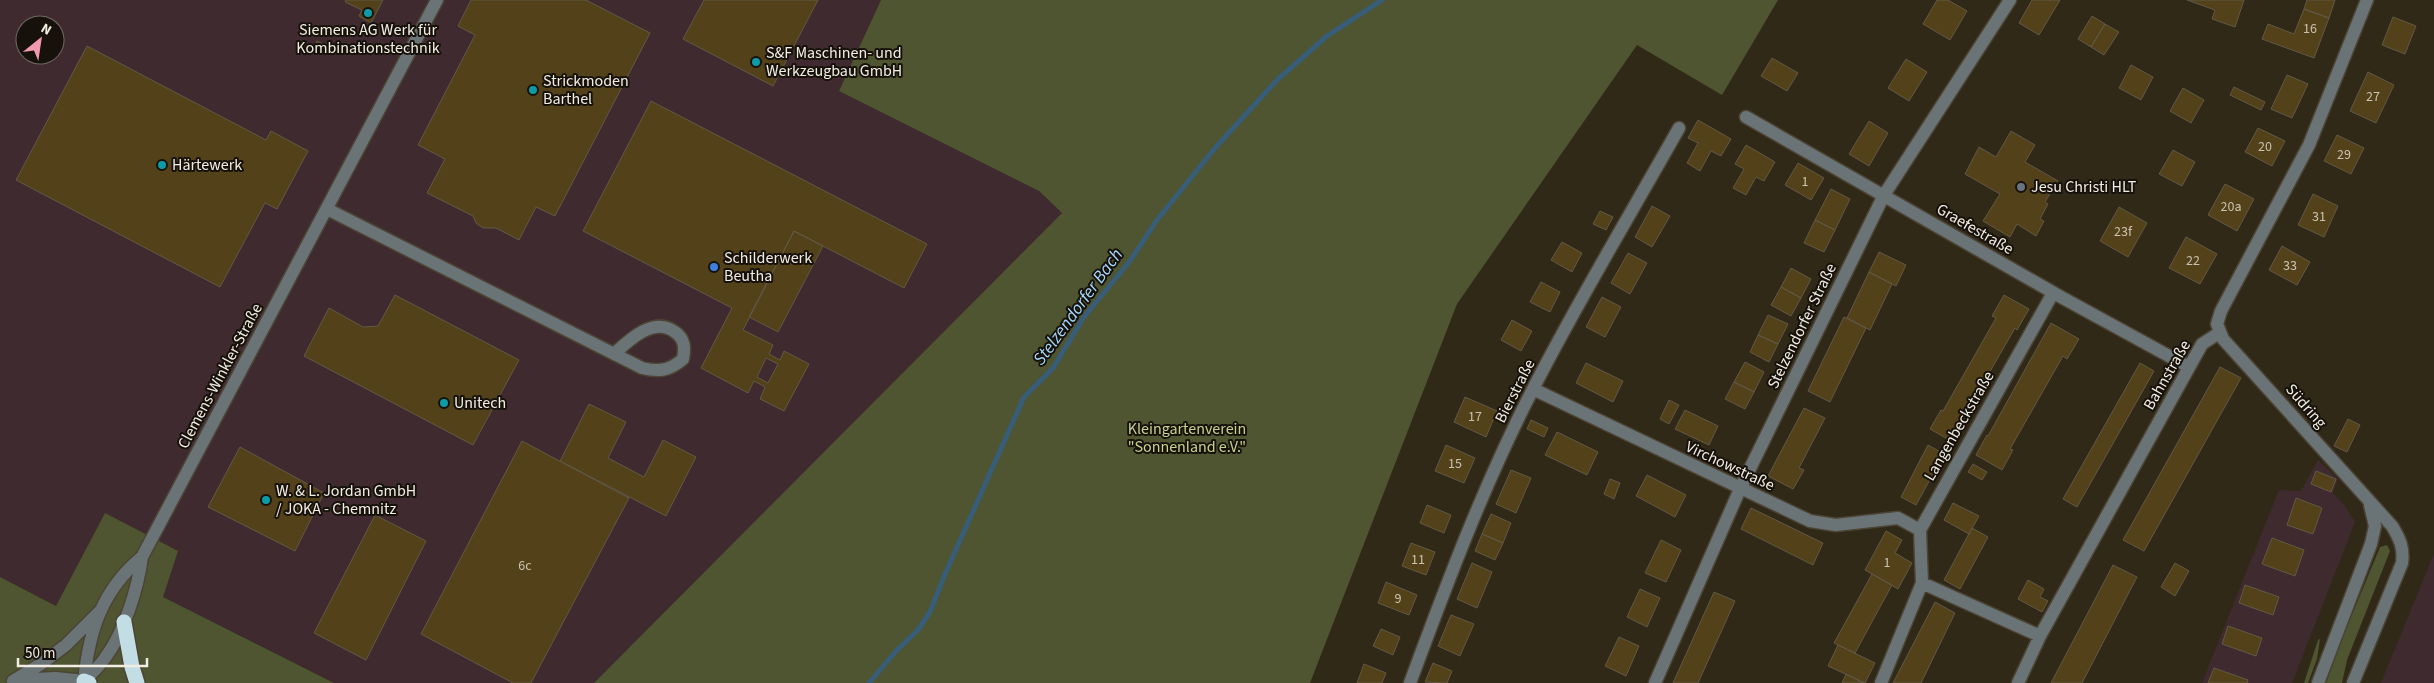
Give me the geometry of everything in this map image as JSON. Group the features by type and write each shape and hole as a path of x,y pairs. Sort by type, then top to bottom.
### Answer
{"highway":[{"path":"124,622 132,667 137,683"}],"street":[{"name":"Clemens-Winkler-Straße","path":"87,682 106,658 124,622 138,584 142,557 436,0"},
{"name":"Stelzendorfer Straße","path":"1655,683 1740,489 1884,195 2010,0"},
{"path":"2219,333 2217,324 2221,311 2310,145 2367,0"},
{"name":"Graefestraße","path":"1746,118 2053,293 2189,367"},
{"name":"Bierstraße","path":"1410,683 1487,485 1533,389 1679,128"},
{"path":"327,209 614,354 642,368 656,371 668,370 683,359 685,349 682,337 669,328 652,327 635,335 614,354"},
{"name":"Langenbeckstraße","path":"1920,530 2053,293"},
{"name":"Bahnstraße","path":"2018,683 2040,636 2202,344 2219,333"},
{"name":"Südring","path":"2219,333 2392,526 2400,539 2404,551 2402,563 2353,683"},
{"name":"Virchowstraße","path":"1533,389 1810,521 1836,525 1898,518 1920,530"},
{"name":"Südring","path":"2318,683 2371,544 2375,526 2369,500"},
{"path":"1882,683 1922,583 1920,530"},
{"name":"Clemens-Winkler-Straße","path":"87,682 87,652 100,611 122,574 142,557"},
{"path":"1922,583 2040,636"},
{"name":"Clemens-Winkler-Straße","path":"9,682 41,664 66,644 100,611"},
{"path":"9,682 56,678 87,682"}],"shaded area":[{"path":"0,0 881,0 839,91 1039,191 1062,213 596,683 334,683 163,597 105,513 56,606 0,577"},
{"path":"2318,460 2338,479 2333,493 2344,505 2355,522 2292,683 2202,683 2279,490 2301,491"},
{"path":"2434,554 2434,683 2381,683 2426,573"}],"green space":[{"name":"Kleingartenverein \"Sonnenland e.V.\"","path":"881,0 1778,0 1722,95 1637,45 1457,304 1310,683 594,683 1062,213 1039,191 839,91"},
{"path":"105,513 178,551 163,597 334,683 0,683 0,577 56,606"},
{"path":"2387,545 2390,551 2347,660 2342,683 2326,683 2380,547"},
{"path":"2320,639 2317,659 2308,683 2304,683 2318,640"}],"building":[{"name":"Siemens AG Werk für Kombinationstechnik","path":"346,0 383,0 371,23 359,16 362,10 345,2"},
{"name":"Strickmoden Barthel","path":"471,0 586,0 650,33 555,216 536,207 519,240 496,228 483,228 476,223 473,216 427,193 445,159 418,145 475,35 458,26"},
{"name":"S&F Maschinen- und Werkzeugbau GmbH","path":"704,0 818,0 773,86 683,39"},
{"path":"1937,0 1948,0 1967,11 1950,40 1923,24"},
{"path":"2032,0 2060,0 2039,35 2019,23"},
{"path":"2187,0 2244,0 2235,27 2212,19 2215,10"},
{"path":"2307,0 2335,0 2329,18 2304,9"},
{"path":"2304,9 2329,18 2314,58 2262,39 2268,24 2294,34"},
{"path":"2092,16 2105,24 2091,47 2078,39"},
{"path":"2393,17 2416,26 2405,54 2382,45"},
{"path":"2105,24 2119,32 2104,55 2091,47"},
{"path":"317,41 328,46 325,53 314,47"},
{"name":"Härtewerk","path":"87,46 266,140 271,131 308,151 277,209 265,203 220,287 16,180"},
{"path":"1772,58 1798,73 1787,91 1761,76"},
{"path":"1906,59 1927,72 1909,101 1888,88"},
{"path":"2131,65 2153,77 2141,100 2119,88"},
{"path":"2368,72 2394,85 2376,123 2350,111"},
{"path":"2287,75 2308,84 2292,118 2271,109"},
{"path":"2234,87 2265,102 2261,110 2230,95"},
{"path":"2183,88 2204,100 2191,123 2170,111"},
{"name":"Schilderwerk Beutha","path":"651,101 927,244 904,288 794,231 743,330 773,345 769,354 780,360 784,351 809,364 784,411 760,399 765,387 754,381 748,393 701,368 732,308 583,231","holes":["766,358 778,364 768,383 757,377"]},
{"path":"1698,120 1731,139 1721,156 1711,151 1700,171 1687,163 1698,143 1688,138"},
{"path":"1869,121 1888,133 1869,166 1849,154"},
{"path":"2258,128 2285,141 2272,166 2245,152"},
{"name":"Jesu Christi HLT","path":"2011,131 2035,145 2025,162 2058,181 2045,202 2048,204 2040,219 2044,221 2036,236 2017,224 2010,237 1983,221 2000,194 1965,174 1979,147 1996,157"},
{"path":"2337,135 2364,148 2351,174 2324,161"},
{"path":"1746,145 1775,162 1764,181 1756,177 1746,195 1733,188 1744,169 1735,164"},
{"path":"2173,150 2195,162 2182,186 2159,174"},
{"path":"1798,163 1824,178 1811,200 1785,185"},
{"path":"2225,184 2254,199 2237,231 2208,215"},
{"path":"1831,189 1850,199 1835,230 1815,220"},
{"path":"2313,194 2338,206 2324,237 2298,225"},
{"path":"1652,206 1670,216 1652,247 1635,237"},
{"path":"2119,207 2147,223 2128,257 2100,241"},
{"path":"1600,211 1613,217 1606,230 1593,224"},
{"path":"1815,220 1835,230 1824,252 1804,243"},
{"path":"794,231 823,246 778,332 749,317"},
{"path":"2186,237 2217,254 2200,284 2169,268"},
{"path":"1562,242 1582,253 1572,272 1551,260"},
{"path":"2282,246 2310,262 2297,285 2269,270"},
{"path":"1879,252 1906,265 1896,286 1869,272"},
{"path":"1628,253 1647,263 1630,294 1611,283"},
{"path":"1791,268 1811,279 1801,298 1781,287"},
{"path":"1869,272 1892,284 1870,330 1847,318"},
{"path":"1541,282 1560,292 1550,312 1530,302"},
{"path":"1781,287 1801,298 1791,316 1771,305"},
{"name":"Unitech","path":"395,295 519,360 473,445 304,356 329,308 363,327 378,326"},
{"path":"2004,295 2029,309 2017,330 2015,328 1961,422 1964,424 1953,442 1930,429 1941,410 1943,411 1996,318 1992,316"},
{"path":"1602,297 1621,307 1605,337 1586,327"},
{"path":"1768,315 1788,324 1778,344 1758,335"},
{"path":"1844,317 1866,328 1830,402 1808,391"},
{"path":"1512,320 1532,331 1521,351 1501,340"},
{"path":"2051,323 2079,339 2067,359 2063,356 2010,449 2013,450 2002,470 1976,455"},
{"path":"1758,335 1778,344 1769,362 1750,352"},
{"path":"1745,362 1764,372 1754,392 1734,382"},
{"path":"1586,363 1623,381 1613,402 1576,383"},
{"path":"2140,363 2154,371 2077,507 2063,499"},
{"path":"2220,367 2241,378 2144,551 2123,540"},
{"path":"1734,382 1754,392 1745,409 1725,399"},
{"path":"1465,397 1497,411 1486,437 1454,422"},
{"path":"1669,400 1679,405 1669,424 1660,419"},
{"path":"589,404 626,422 608,458 644,477 663,440 696,457 666,516 560,461"},
{"path":"1804,408 1825,418 1799,468 1804,470 1793,489 1768,476"},
{"path":"1685,410 1718,426 1709,445 1675,429"},
{"path":"2348,419 2360,425 2347,452 2334,446"},
{"path":"1531,420 1548,428 1544,437 1527,429"},
{"path":"1557,432 1598,452 1587,475 1545,455"},
{"path":"522,441 629,498 531,683 513,683 421,634"},
{"path":"1446,445 1475,458 1464,483 1435,471"},
{"path":"1928,445 1944,454 1916,505 1901,497"},
{"name":"W. & L. Jordan GmbH / JOKA - Chemnitz","path":"240,447 324,493 295,551 208,507"},
{"path":"1973,464 1987,472 1982,480 1968,472"},
{"path":"1511,470 1531,478 1516,513 1496,504"},
{"path":"2316,471 2336,479 2331,492 2311,484"},
{"path":"1647,475 1686,495 1675,517 1636,496"},
{"path":"1610,479 1620,483 1614,499 1604,494"},
{"path":"2296,498 2322,508 2313,534 2287,525"},
{"path":"1953,503 1979,516 1969,534 1944,520"},
{"path":"1427,505 1451,515 1444,533 1420,523"},
{"path":"1751,508 1823,543 1813,565 1741,529"},
{"path":"1491,514 1511,523 1503,543 1482,534"},
{"path":"375,515 426,541 366,660 314,633"},
{"path":"1972,528 1988,537 1960,589 1944,580"},
{"path":"1886,531 1902,540 1895,553 1912,563 1898,589 1865,570"},
{"path":"1482,534 1503,543 1495,560 1475,551"},
{"path":"2272,538 2304,550 2295,576 2262,564"},
{"path":"1661,540 1681,550 1666,582 1645,573"},
{"path":"1411,543 1435,552 1426,575 1402,566"},
{"path":"1472,563 1492,572 1477,608 1457,599"},
{"path":"2175,563 2189,571 2175,596 2161,587"},
{"path":"2113,565 2137,577 2082,683 2051,683"},
{"path":"1872,574 1892,585 1855,653 1834,643"},
{"path":"2028,580 2044,589 2040,597 2048,601 2042,612 2018,599"},
{"path":"1386,582 1417,595 1409,615 1378,603"},
{"path":"2245,585 2279,597 2273,615 2239,603"},
{"path":"1640,589 1660,598 1647,627 1627,617"},
{"path":"1714,592 1735,601 1698,683 1673,683"},
{"path":"1935,602 1955,613 1921,683 1893,683"},
{"path":"1451,615 1474,624 1460,656 1438,646"},
{"path":"2228,626 2262,638 2256,656 2222,644"},
{"path":"1381,629 1400,637 1393,655 1373,646"},
{"path":"1619,637 1639,646 1626,676 1605,666"},
{"path":"1838,645 1875,663 1865,683 1828,666"},
{"path":"1433,663 1452,671 1447,683 1425,682"},
{"path":"1364,664 1386,673 1382,683 1357,683"},
{"path":"2214,668 2248,680 2247,683 2208,683"},
{"path":"1846,674 1863,683 1842,683"}],"waterway":[{"name":"Stelzendorfer Bach","path":"869,683 896,651 918,630 930,612 1024,397 1053,368 1084,317 1130,261 1157,220 1215,148 1277,80 1327,36 1382,0"}],"place":[{"name":"Siemens AG Werk für Kombinationstechnik","path":"368,13"},
{"name":"S&F Maschinen- und Werkzeugbau GmbH","path":"756,62"},
{"name":"Strickmoden Barthel","path":"533,90"},
{"name":"Härtewerk","path":"162,165"},
{"name":"Jesu Christi HLT","path":"2021,187"},
{"name":"Schilderwerk Beutha","path":"714,267"},
{"name":"Unitech","path":"444,403"},
{"name":"W. & L. Jordan GmbH / JOKA - Chemnitz","path":"266,500"}]}
